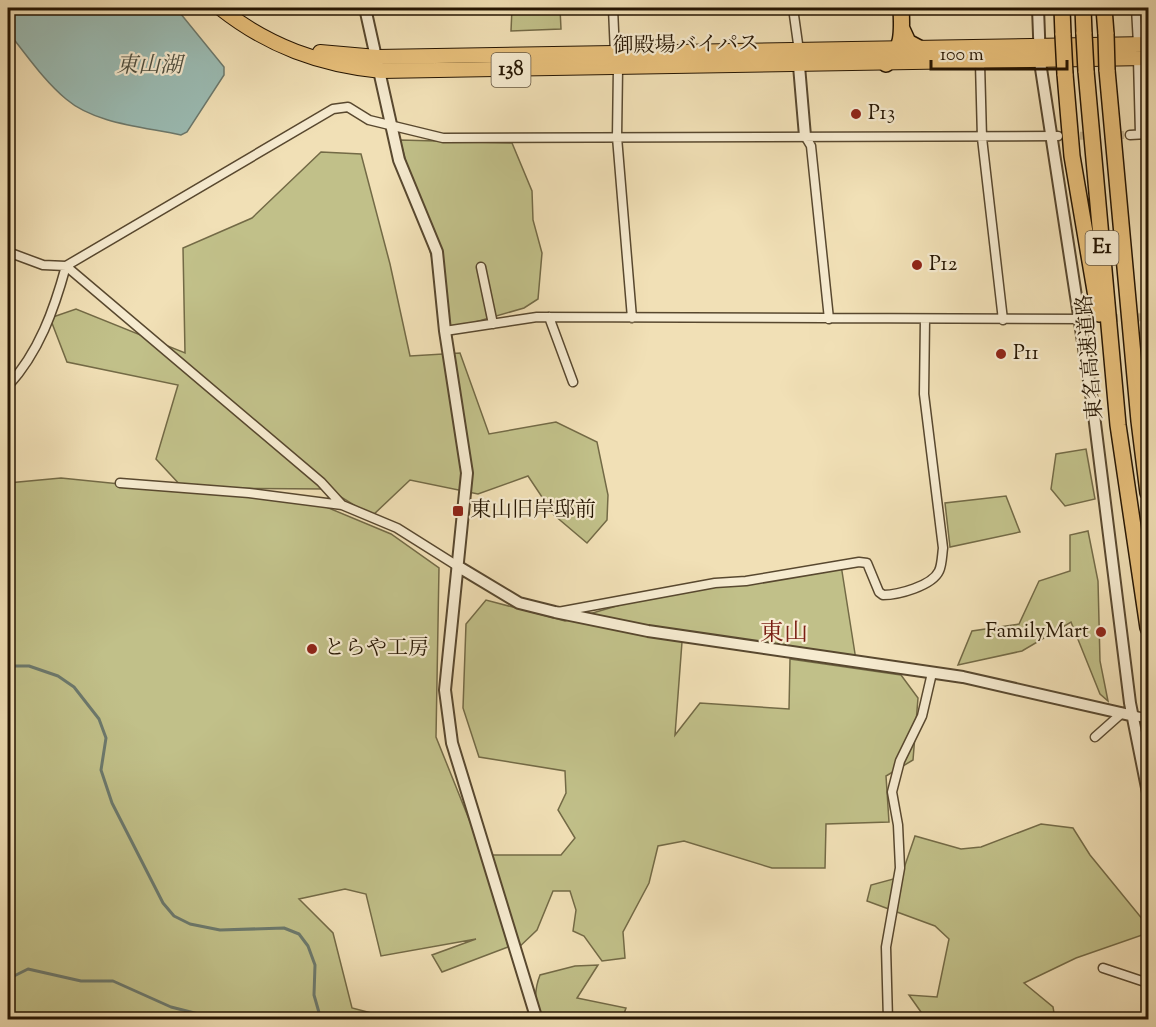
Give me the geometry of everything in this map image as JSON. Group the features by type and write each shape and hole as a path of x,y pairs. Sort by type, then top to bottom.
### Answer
{"highway":[{"name":"御殿場バイパス","path":"220,8 256,33 297,55 381,71 799,51 1143,44"},
{"path":"886,64 899,49 902,29 901,8"},
{"path":"1062,8 1072,156 1119,424"},
{"name":"東名高速道路","path":"1083,8 1086,71 1119,424 1149,628"},
{"name":"東名高速道路","path":"1104,8 1107,70 1136,398 1149,493"},
{"name":"御殿場バイパス","path":"234,19 291,45 333,55 377,57 799,66 1144,59"},
{"path":"902,29 909,42 921,49"}],"street":[{"path":"365,8 381,71 399,160 437,252 445,331 467,473 445,690 452,743 537,1020"},
{"path":"614,8 617,137 632,318"},
{"path":"793,8 799,51"},
{"path":"1038,8 1040,62 1083,319 1134,716 1149,793"},
{"path":"1136,8 1143,44"},
{"path":"1130,135 1144,134 1144,59"},
{"path":"980,63 982,138 1003,320"},
{"path":"799,66 805,136 811,146 829,319"},
{"path":"8,252 43,265 66,266 333,109 348,107 369,120 443,138 1054,136"},
{"path":"8,386 24,368 54,311 66,266"},
{"path":"66,266 321,482 342,505"},
{"path":"481,267 493,324"},
{"path":"445,331 549,317 1083,319"},
{"path":"549,317 573,382"},
{"path":"555,612 715,583 746,581 859,562 867,563 879,592 883,595 910,591 933,578 939,572 943,548 924,394 925,319"},
{"path":"120,483 249,493 342,505 397,528 519,603 555,612 648,631 932,673 1031,691 1147,718"},
{"path":"888,1020 886,947 900,868 898,825 892,792 900,761 922,716 932,673"},
{"path":"1095,737 1122,713"},
{"path":"1103,968 1149,983"}],"shaded area":[{"path":"512,8 560,8 561,29 511,31"},
{"path":"400,140 512,143 532,191 533,220 542,253 538,299 524,308 451,329"},
{"path":"321,152 361,154 390,264 410,356 460,353 489,434 556,422 597,442 608,495 607,520 587,543 554,515 528,476 478,494 410,480 372,516 328,489 183,488 156,459 178,385 67,362 50,318 76,309 185,353 183,248 252,218"},
{"path":"1086,449 1095,499 1065,506 1051,489 1056,454"},
{"path":"61,478 319,504 391,534 439,568 436,737 493,879 486,855 561,855 575,838 558,810 566,793 565,771 479,757 463,708 466,624 486,600 565,621 658,594 841,565 856,660 745,645 682,642 675,735 700,703 789,709 790,659 901,675 918,698 913,760 886,776 889,822 826,824 825,868 772,868 684,841 658,846 649,883 623,932 625,958 602,961 584,936 573,931 576,910 570,891 553,891 537,930 515,951 498,897 508,947 442,972 432,955 476,939 381,956 366,894 345,889 299,899 333,933 352,1008 371,1013 374,1019 8,1020 8,483"},
{"path":"1006,496 1020,532 950,547 945,503"},
{"path":"1088,531 1098,581 1100,661 1108,701 1100,694 1071,622 1022,651 958,665 972,631 1019,624 1039,581 1070,571 1070,535"},
{"path":"1041,824 1073,828 1090,855 1148,926 1148,933 1076,958 1024,983 1053,1007 1055,1019 920,1019 921,1012 909,995 937,997 949,939 935,926 867,901 871,885 901,877 915,836 961,849 981,847"},
{"path":"598,965 577,998 626,1008 622,1019 537,1019 536,997 540,975 575,966"}],"water":[{"name":"東山湖","path":"8,8 176,8 224,67 224,75 187,132 181,135 106,119 91,114 66,99 43,76 8,32"}],"waterway":[{"path":"8,666 29,666 58,676 74,687 99,719 106,738 101,770 112,803 163,903 174,916 190,924 220,930 284,928 299,934 308,946 315,965 314,995 320,1016"},
{"path":"8,979 28,969 81,981 113,981 171,1007 218,1019 238,1020"},
{"path":"295,1020 320,1016 342,1020"}],"tunnel":[{"path":"1068,136 1130,135"},
{"path":"1086,319 1148,317"}],"place":[{"name":"P13","path":"856,114"},
{"name":"P12","path":"917,265"},
{"name":"P11","path":"1001,354"},
{"name":"東山旧岸邸前","path":"458,511"},
{"name":"FamilyMart","path":"1101,632"},
{"name":"とらや工房","path":"312,649"}],"district":[{"name":"東山","path":"784,634"}]}
